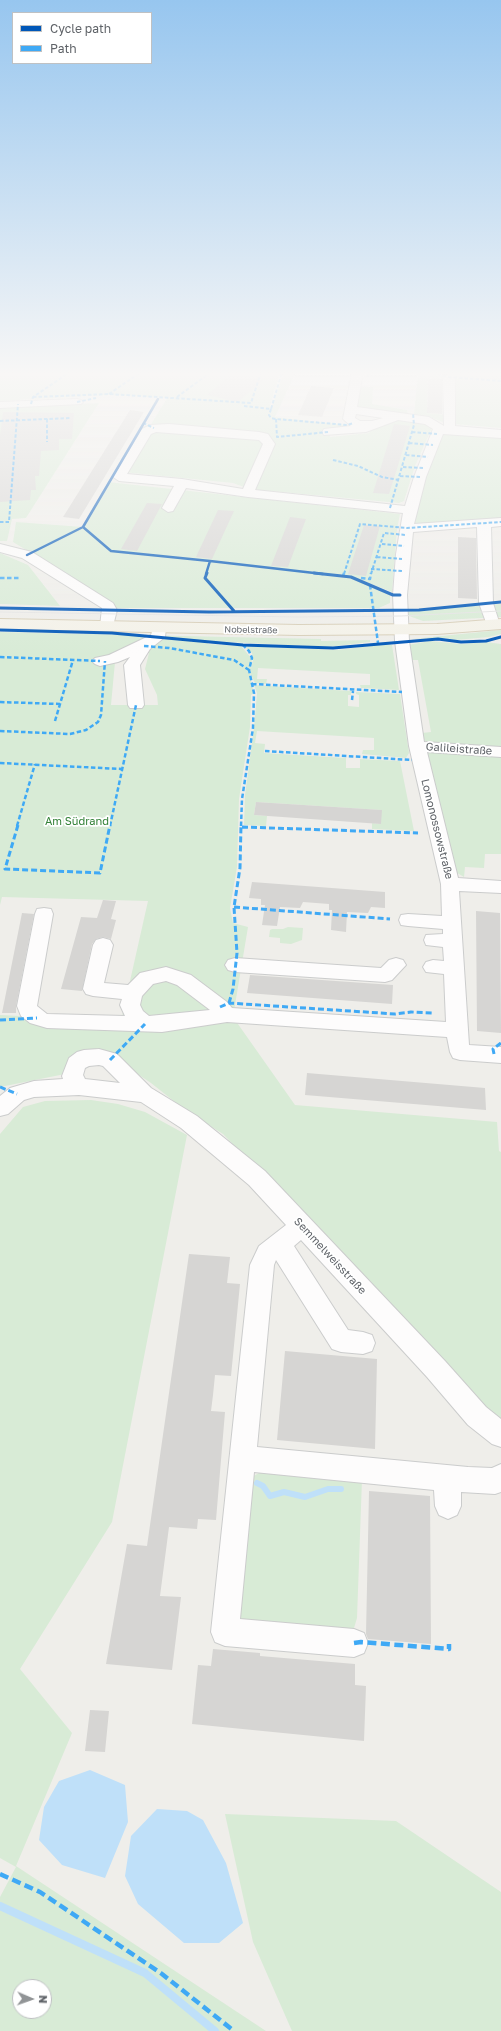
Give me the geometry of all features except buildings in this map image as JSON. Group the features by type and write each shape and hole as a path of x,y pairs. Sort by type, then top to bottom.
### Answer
{"main road":[{"name":"Nobelstraße","path":"0,624 268,630 401,630 497,624"}],"street":[{"path":"125,467 119,477 182,483 245,500 389,513 410,510"},
{"path":"245,500 258,467"},
{"name":"Lomonossowstraße","path":"424,467 410,510 401,580 401,630 404,664 417,746 450,884 457,1030 460,1052 501,1055"},
{"path":"168,508 182,483"},
{"path":"407,528 501,522"},
{"path":"484,524 486,603 497,624"},
{"path":"0,548 28,555 108,606 110,610 107,627"},
{"path":"136,705 132,665 144,646 158,637 159,628"},
{"path":"100,661 113,659 134,647 149,642"},
{"name":"Galileistraße","path":"417,746 501,752"},
{"path":"450,884 501,887"},
{"path":"44,914 27,1006 28,1011 37,1018 47,1021 162,1024 227,1015 457,1030"},
{"path":"408,920 453,932"},
{"path":"433,940 453,932"},
{"path":"103,945 93,989 133,993"},
{"path":"235,966 385,975 396,965"},
{"path":"433,967 454,968"},
{"path":"145,1024 135,1016 130,1004 133,993 148,978 166,974 184,980 227,1015"},
{"name":"Semmelweisstraße","path":"79,1087 72,1076 76,1064 84,1058 99,1057 110,1060 144,1094 189,1122 257,1178 436,1369 477,1416 501,1435"},
{"name":"Semmelweisstraße","path":"0,1108 17,1094 34,1089 79,1087 144,1094"},
{"path":"302,1226 267,1252 262,1265 225,1632 354,1643"},
{"path":"279,1243 341,1342 363,1344"},
{"path":"243,1458 447,1478 495,1481 501,1477"},
{"path":"447,1478 448,1506"}],"green space":[{"path":"0,467 59,467 26,518 12,519 7,541 0,541"},
{"path":"125,467 415,467 404,501 399,503 249,489 233,483 122,472"},
{"path":"429,467 501,467 501,520 419,526 413,523 418,499"},
{"path":"108,482 400,514 397,529 392,592 358,579 390,595 390,603 379,608 115,608 114,603 13,542 16,522 83,527"},
{"path":"0,553 28,565 60,606 0,604"},
{"path":"501,604 501,617 423,621 409,616 406,612 460,606"},
{"path":"501,630 501,634 489,637 455,640 445,638 412,639"},
{"name":"Am Südrand","path":"0,632 321,639 321,641 370,640 370,642 328,647 208,641 208,644 241,646 252,659 250,677 254,693 251,695 250,727 239,799 237,867 230,908 233,923 248,927 233,1017 295,1105 497,1122 499,1151 501,1152 501,1424 223,1134 185,1110 151,1083 103,1051 65,1074 0,1087 0,1015 121,1021 148,901 2,897 0,905","holes":["131,652 149,653 145,669 157,695 158,705 111,705 115,662"]},
{"path":"430,641 462,644 486,642 501,644 501,749 429,743 425,741 422,733 431,732 418,660 410,660 408,645"},
{"path":"385,644 392,645 399,690 361,688 360,685 370,685 370,674 258,668 257,679 267,679 266,684 255,683 250,673 253,660 252,653 244,646 337,650"},
{"path":"254,685 351,691 351,695 348,695 348,706 359,707 359,695 356,694 356,692 400,694 409,753 406,758 362,754 363,750 374,750 374,738 257,731 255,743 265,744 264,753 346,758 346,768 360,768 360,759 400,761 414,831 372,829 372,823 381,824 381,810 256,802 254,815 267,816 266,826 244,825 245,795 257,693"},
{"path":"430,751 501,754 501,854 485,854 484,868 465,867 464,877 454,871 426,756"},
{"path":"288,927 303,928 302,940 291,944 280,943 280,938 269,937 270,930"},
{"path":"91,1100 118,1104 145,1112 187,1135 112,1522 20,1669 72,1733 16,1866 266,2031 0,2031 0,1897 16,1867 0,1858 0,1134 23,1107 45,1101"},
{"path":"264,1470 362,1479 357,1618 351,1638 245,1626 239,1617 252,1477"},
{"path":"225,1814 396,1821 501,1892 501,2031 292,2031 253,1942"}],"water":[{"path":"90,1770 125,1785 128,1822 105,1878 62,1865 39,1840 44,1807 59,1781"},
{"path":"157,1809 187,1811 203,1820 226,1863 243,1923 219,1943 184,1943 138,1904 125,1876 131,1836"}],"waterway":[{"path":"257,1483 263,1486 270,1496 284,1492 305,1497 328,1489 341,1489"},
{"path":"0,1906 145,1973 215,2031"}],"tram line":[{"path":"0,612 297,617 401,616 501,611"}],"marked path":[{"path":"0,522 9,522 13,467"},
{"path":"360,467 382,477 399,480"},
{"path":"390,508 402,467"},
{"path":"403,467 423,468"},
{"path":"400,476 420,477"},
{"path":"343,576 360,524 407,528 501,522"},
{"path":"361,578 370,579 371,569 377,557 384,533 406,535"},
{"path":"382,544 404,546"},
{"path":"377,557 402,559"},
{"path":"371,569 402,571"},
{"path":"0,578 19,578"},
{"path":"370,585 378,643"},
{"path":"229,1003 233,989 237,953 237,933 234,907 240,868 242,799 253,728 254,693 249,670 252,658 249,651 243,645"},
{"path":"144,646 169,648 234,660 249,670"},
{"path":"0,657 100,661"},
{"path":"55,721 73,660"},
{"path":"0,731 70,734 86,730 98,722 101,715 105,661"},
{"path":"252,684 402,692"},
{"path":"352,700 353,691"},
{"path":"0,702 60,704"},
{"path":"35,764 5,869 100,873 136,705"},
{"path":"265,751 412,760"},
{"path":"0,763 122,769"},
{"path":"242,827 418,833"},
{"path":"234,907 390,919"},
{"path":"220,1007 229,1003 395,1014 411,1012 432,1013"},
{"path":"0,1020 37,1018"},
{"path":"110,1060 145,1024"},
{"path":"494,1054 493,1049 501,1043"},
{"path":"0,1087 17,1094"},
{"path":"354,1643 361,1642 449,1649 449,1644"},
{"path":"0,1874 40,1892 162,1974 234,2031"}],"cycle path":[{"path":"27,555 83,527 118,467"},
{"path":"83,527 111,551 210,561"},
{"path":"234,611 205,578 210,561 351,577 393,595 400,595"},
{"path":"0,608 209,612 419,610 501,602"},
{"path":"0,630 112,633 243,645 333,648 438,639 461,642 486,641 501,637"}]}
